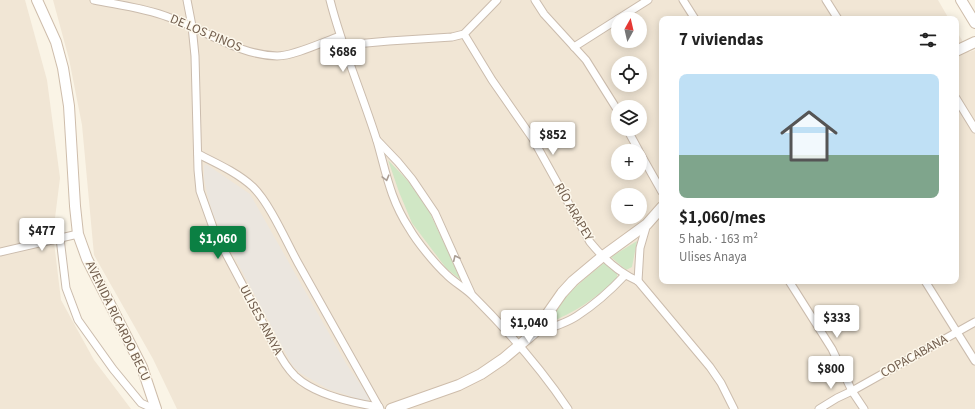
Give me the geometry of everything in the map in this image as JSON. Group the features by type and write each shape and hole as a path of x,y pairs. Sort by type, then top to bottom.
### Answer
{"street":[{"name":"AVENIDA RICARDO BECU","path":"37,0 56,42 63,68 69,106 78,234 87,259 142,367 155,409"},
{"name":"DE LOS PINOS","path":"94,0 149,11 192,26 214,38 240,48 278,56 312,47 340,36"},
{"name":"ULISES ANAYA","path":"187,0 192,26 200,191 215,233 284,361 296,376 310,386 323,392 361,404 380,408"},
{"path":"330,0 340,36 376,140 389,188 409,229 447,276 472,294 518,346 568,409"},
{"path":"344,45 452,37 464,34 497,0"},
{"path":"535,0 544,14 586,60 611,100"},
{"path":"629,12 648,0"},
{"path":"683,0 693,16"},
{"path":"826,0 836,16"},
{"path":"961,0 975,23"},
{"path":"574,47 611,23"},
{"name":"RÍO ARAPEY","path":"464,34 492,80 533,140 590,242 603,256 625,275 638,282 710,367 721,383 734,409"},
{"path":"959,50 975,42"},
{"path":"959,103 975,129"},
{"path":"376,140 398,162 412,179 436,213 472,294"},
{"name":"ULISES ANAYA","path":"198,154 238,176 252,186 259,194 380,408"},
{"path":"647,166 659,187"},
{"path":"391,409 460,385 481,374 503,359 534,333 562,293 577,277 647,224 659,210"},
{"path":"638,282 640,248 647,224"},
{"path":"0,252 78,234"},
{"name":"AVENIDA RICARDO BECU","path":"60,238 66,288 78,320 113,369 141,403 155,409"},
{"path":"534,333 548,329 577,316 625,275"},
{"path":"791,284 832,349 852,391 864,409"},
{"path":"927,284 975,360"},
{"name":"COPACABANA","path":"819,409 975,322"}],"shaded area":[{"path":"0,0 25,0 47,80 60,178 53,234 61,300 94,360 131,409 0,409"},
{"path":"53,0 938,0 947,16 659,16 659,284 959,284 959,35 969,52 975,50 975,409 177,409 153,359 94,255 82,125 69,59"},
{"path":"206,164 250,194 347,365 369,397 368,402 328,389 300,373 292,365 223,236 213,214 204,178 204,166"}],"green space":[{"path":"388,160 408,181 428,209 462,281 446,268 412,223"},
{"path":"637,241 632,267 626,270 611,257"},
{"path":"604,263 617,272 617,279 601,292 567,315 548,323 553,313 566,297"}]}
